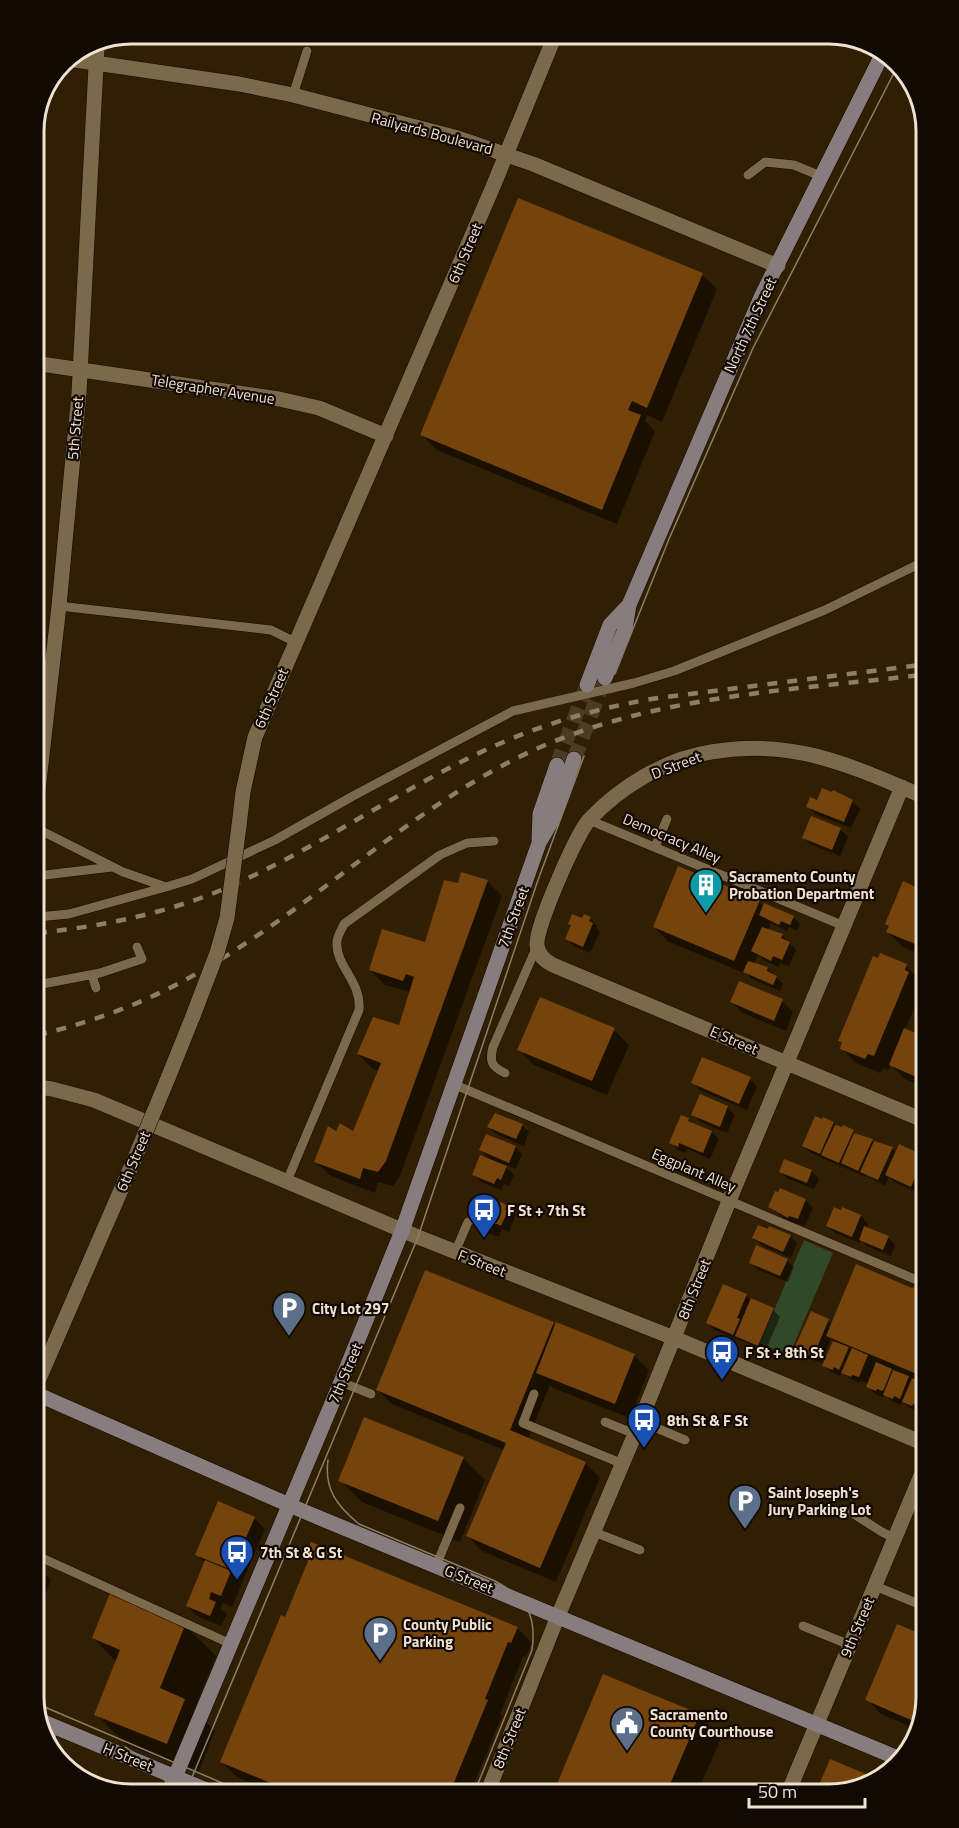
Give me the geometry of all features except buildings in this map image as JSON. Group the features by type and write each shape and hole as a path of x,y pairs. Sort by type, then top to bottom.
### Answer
{"main road":[{"name":"North 7th Street","path":"628,605 762,295 880,60"},
{"path":"605,678 625,629 628,605"},
{"path":"587,685 610,625 628,605"},
{"name":"7th Street","path":"175,1777 402,1231 539,843 554,817 574,759"},
{"name":"7th Street","path":"539,843 540,814 557,765"},
{"name":"G Street","path":"44,1397 290,1505 893,1756"},
{"name":"H Street","path":"48,1724 192,1784"}],"street":[{"name":"6th Street","path":"44,1367 134,1160 217,952 227,918 243,792 255,737 507,154 552,44"},
{"name":"5th Street","path":"44,738 62,576 80,369 97,50"},
{"name":"Railyards Boulevard","path":"79,61 163,71 293,95 458,138 507,154 752,253 778,266"},
{"name":"Telegrapher Avenue","path":"44,364 279,399 319,408 386,436"},
{"name":"D Street","path":"537,945 539,930 571,851 579,833 589,820 633,783 682,759 710,752 760,747 815,754 842,762 916,793"},
{"name":"8th Street","path":"491,1784 729,1201 902,787"},
{"name":"E Street","path":"537,945 544,960 916,1117"},
{"name":"F Street","path":"44,1088 94,1100 402,1231 674,1338 916,1440"},
{"name":"9th Street","path":"792,1784 916,1487"},
{"name":"7th Street","path":"172,1784 175,1777"}],"lane":[{"path":"293,95 307,51"},
{"path":"748,175 765,162 794,165 823,177"},
{"path":"44,916 69,914 192,879 275,840 513,711 634,683 674,671 825,610 916,565"},
{"path":"59,606 271,630 295,642"},
{"path":"655,847 667,819"},
{"name":"Democracy Alley","path":"589,820 844,926"},
{"path":"44,832 112,867 166,886"},
{"path":"286,1181 359,1010 358,991 339,955 337,941 344,924 440,855 468,843 494,841"},
{"path":"44,875 112,867"},
{"path":"505,1073 493,1066 491,1062 493,1047 537,945"},
{"path":"44,984 92,975 142,959 137,948"},
{"path":"92,975 96,988"},
{"name":"Eggplant Alley","path":"453,1084 916,1280"},
{"path":"456,1252 468,1222"},
{"path":"341,1382 371,1394"},
{"path":"534,1394 522,1423 623,1464"},
{"path":"605,1422 638,1427 685,1440"},
{"path":"436,1566 460,1508"},
{"path":"849,1511 894,1538"},
{"path":"594,1532 640,1550"},
{"path":"44,1559 231,1644"},
{"path":"875,1586 916,1603"},
{"path":"803,1626 850,1645"}],"green space":[{"path":"804,1240 833,1253 789,1356 760,1343"}],"tunnel":[{"path":"574,759 605,678"},
{"path":"557,765 587,685"}],"tram line":[{"path":"615,674 669,539 753,348 894,73"},
{"path":"189,1784 418,1237 538,880 584,756"},
{"path":"328,1460 330,1488 338,1503 359,1524 495,1581 515,1594 527,1608 533,1626 532,1650 478,1784"},
{"path":"45,1707 225,1784"},
{"path":"125,1747 159,1772 167,1784"}],"railway":[{"path":"44,932 127,919 171,908 214,893 285,860 457,764 512,738 574,717 658,698 916,666"},
{"path":"44,1033 80,1024 121,1009 182,982 281,919 435,806 517,758 564,737 613,721 714,699 916,676"}],"place":[{"name":"Sacramento County Probation Department","path":"706,914"},
{"name":"F St + 7th St","path":"484,1239"},
{"name":"City Lot 297","path":"289,1337"},
{"name":"F St + 8th St","path":"722,1381"},
{"name":"8th St & F St","path":"644,1449"},
{"name":"Saint Joseph's Jury Parking Lot","path":"745,1530"},
{"name":"7th St & G St","path":"237,1581"},
{"name":"County Public Parking","path":"380,1662"},
{"name":"Sacramento County Courthouse","path":"627,1752"}]}
